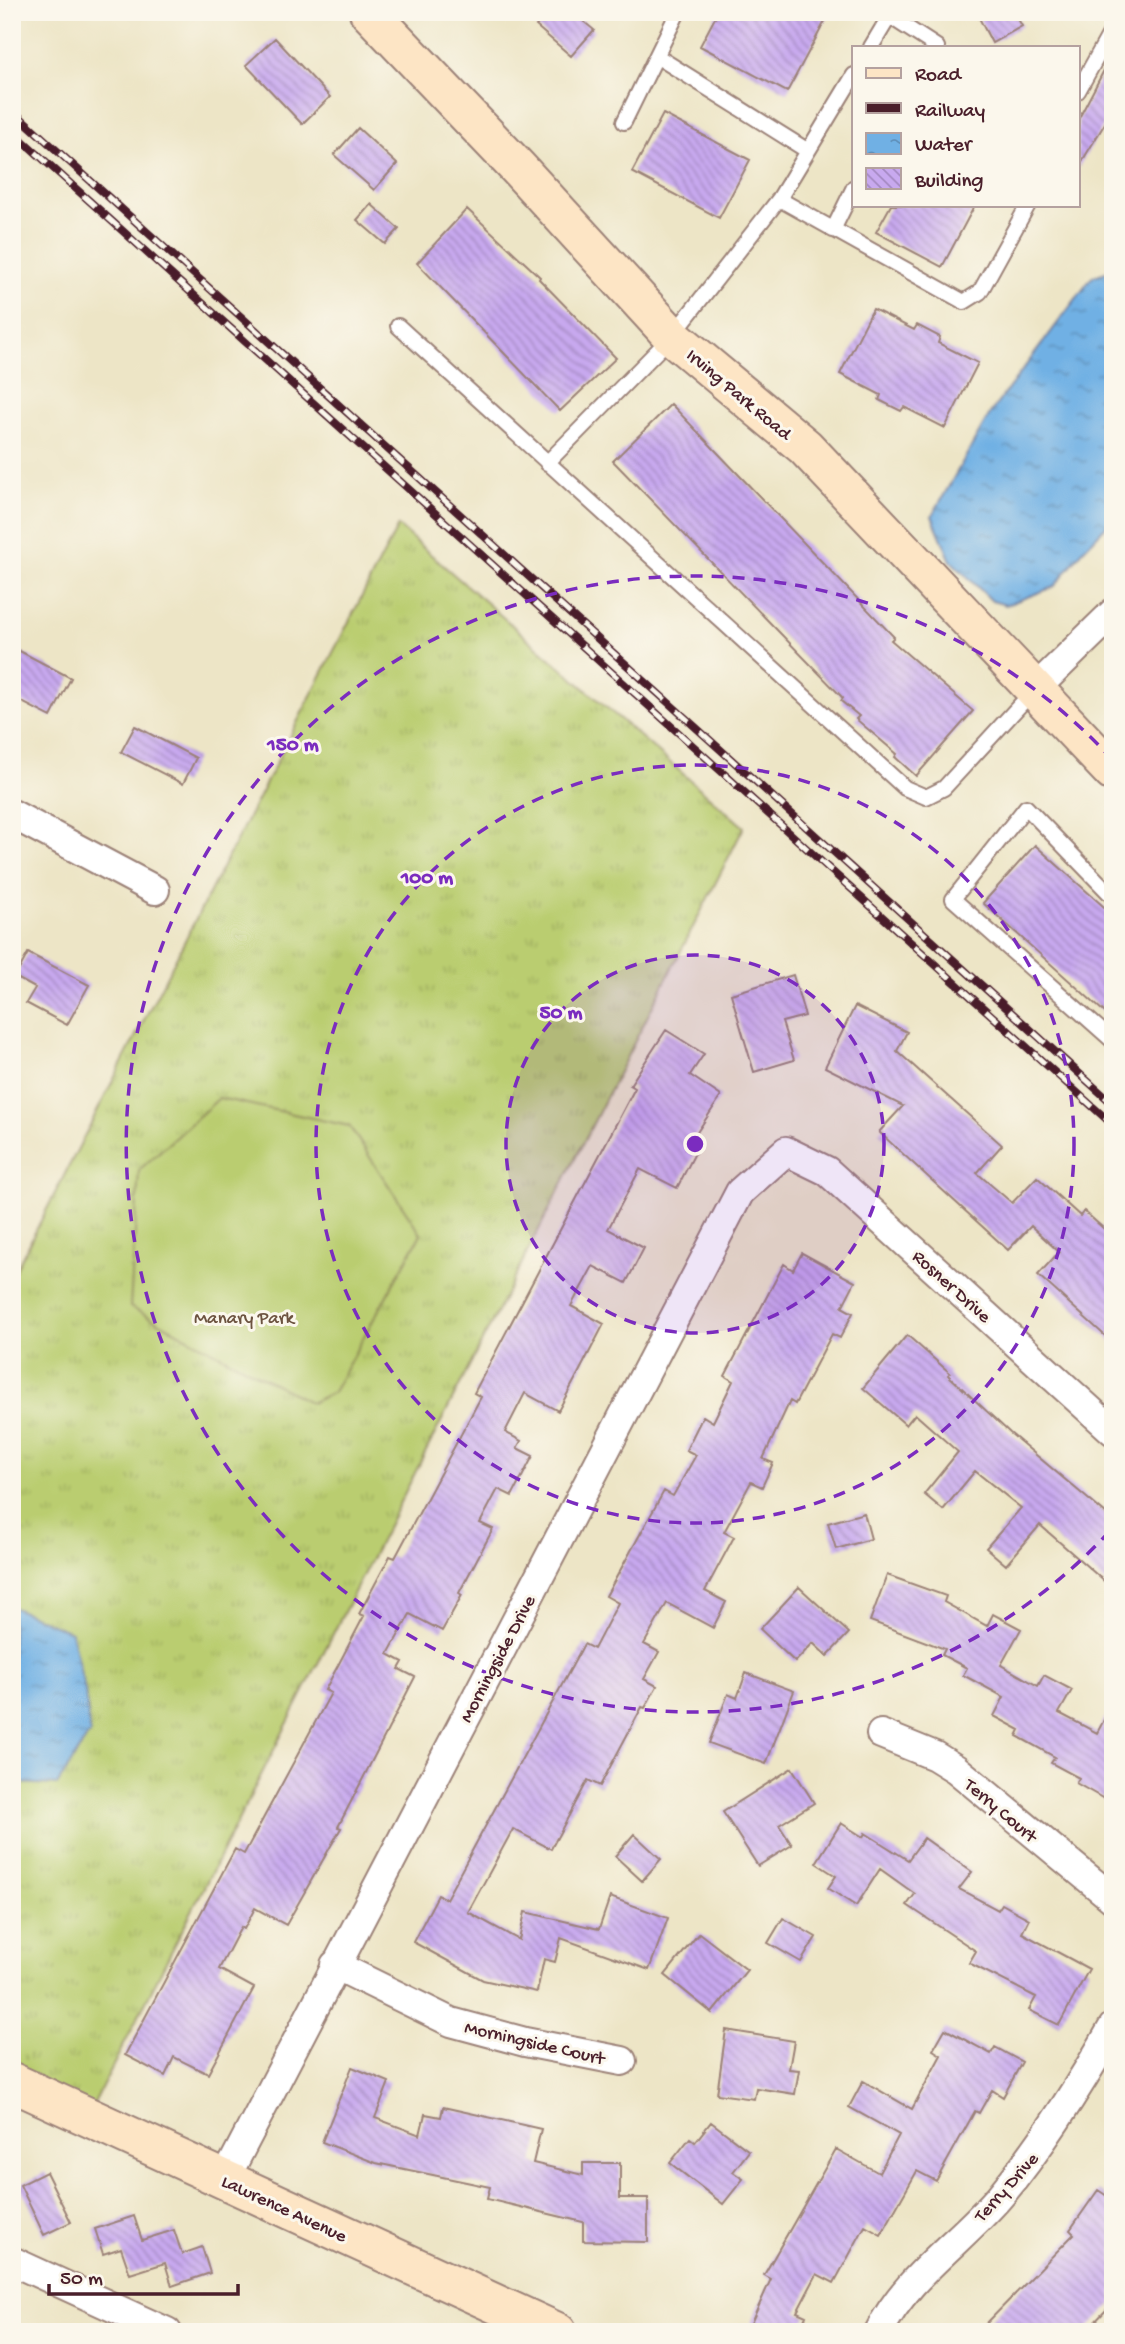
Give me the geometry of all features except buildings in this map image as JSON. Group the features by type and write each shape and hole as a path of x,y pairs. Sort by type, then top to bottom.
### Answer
{"main road":[{"name":"Irving Park Road","path":"369,12 518,168 672,336 805,447 1113,772"},
{"name":"Lawrence Avenue","path":"12,2082 557,2332"}],"street":[{"path":"1034,690 1111,618"},
{"path":"12,814 155,890"},
{"name":"Rosner Drive","path":"786,1151 827,1171 1113,1431"},
{"name":"Morningside Drive","path":"225,2179 740,1192 786,1151"},
{"name":"Terry Court","path":"881,1734 935,1756 956,1769 1113,1899"},
{"name":"Morningside Court","path":"335,1965 451,2022 525,2042 622,2061"},
{"name":"Terry Drive","path":"879,2332 922,2272 998,2198 1043,2143 1113,2027"},
{"path":"12,2261 156,2329"}],"lane":[{"path":"624,122 678,12"},
{"path":"871,46 886,14 935,46"},
{"path":"1080,87 1113,28"},
{"path":"658,57 808,151"},
{"path":"547,463 672,336 779,200 852,78"},
{"path":"833,230 852,191"},
{"path":"779,200 964,302 981,292 1027,206"},
{"path":"398,326 905,788 926,796 944,788 1034,690"},
{"path":"1113,897 1026,807 953,899 1113,1041"}],"green space":[{"name":"Manary Park","path":"398,526 744,827 91,2109 12,2070 12,1277"},
{"path":"219,1098 349,1126 421,1234 333,1392 311,1403 130,1307 139,1170"}],"water":[{"path":"1109,271 1113,273 1113,519 1083,550 1054,587 1006,605 992,601 951,561 932,516 991,412 1093,276"},
{"path":"12,1607 71,1632 85,1690 90,1733 57,1785 12,1783"}],"railway":[{"path":"12,110 1113,1104"},
{"path":"12,131 1113,1125"}]}
